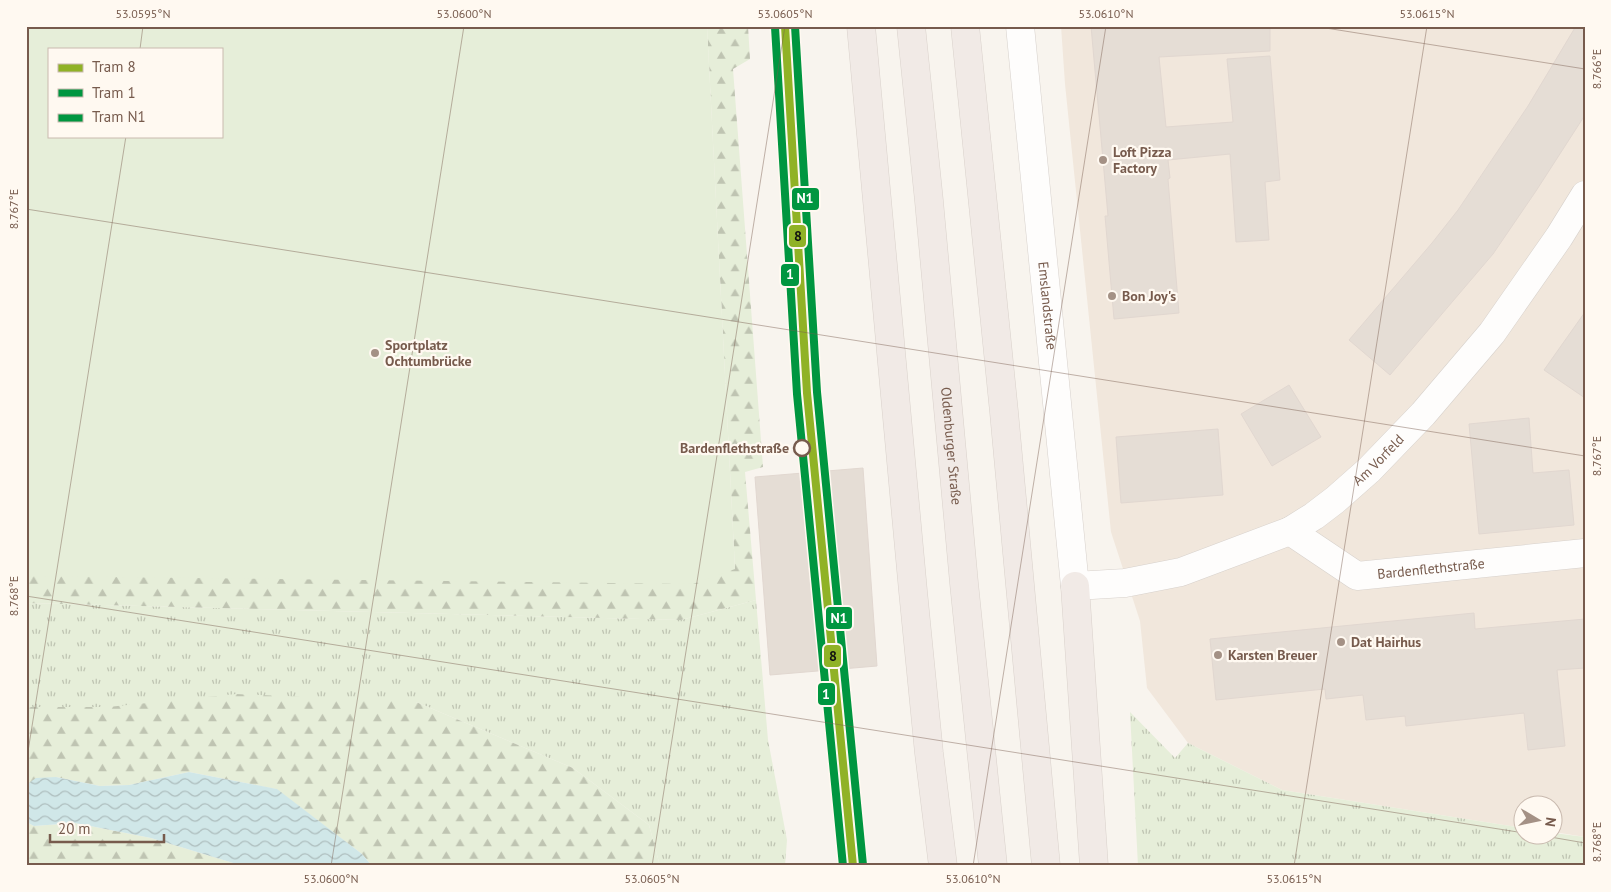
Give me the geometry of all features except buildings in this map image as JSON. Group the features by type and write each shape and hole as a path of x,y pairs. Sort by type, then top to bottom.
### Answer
{"highway":[{"path":"861,26 913,591 929,753 943,866"},
{"name":"Oldenburger Straße","path":"911,26 993,866"},
{"path":"965,26 1004,412 1046,866"},
{"path":"1075,586 1094,866"}],"street":[{"name":"Emslandstraße","path":"1020,26 1075,586"},
{"name":"Am Vorfeld","path":"1075,586 1125,583 1181,572 1290,531 1335,500 1370,470 1423,414 1492,333 1559,237 1585,195"},
{"name":"Bardenflethstraße","path":"1290,531 1357,576 1585,554"}],"shaded area":[{"path":"1061,26 1585,26 1585,837 1564,834 1564,794 1514,794 1514,827 1282,790 1188,743 1147,688 1140,621 1111,532 1065,84"}],"green space":[{"name":"Sportplatz Ochtumbrücke","path":"26,26 707,26 735,569 693,584 26,576"},
{"path":"707,26 748,26 750,59 733,69 763,467 745,472 756,600 681,620 26,603 26,575 735,569"},
{"path":"756,600 768,740 787,840 785,866 660,866 649,825 573,768 416,702 26,707 26,603 681,620"},
{"path":"236,694 416,702 573,768 649,825 660,866 372,866 362,854 276,789 189,772 129,785 100,786 56,777 26,785 26,707 108,707"},
{"path":"1130,712 1175,758 1188,743 1282,790 1514,827 1514,844 1564,844 1564,834 1585,837 1585,866 1138,866"},
{"path":"26,822 34,826 75,823 151,838 243,866 26,866"}],"water":[{"path":"189,772 277,789 362,854 372,866 243,866 151,838 75,823 34,826 26,822 26,785 36,778 56,777 100,786 129,785"}],"tram line":[{"name":"8","path":"785,26 807,393 853,866"},
{"name":"N1","path":"795,26 817,392 863,865"},
{"name":"1","path":"775,27 797,394 843,866"}],"place":[{"name":"Loft Pizza Factory","path":"1103,160"},
{"name":"Bon Joy's","path":"1112,296"},
{"name":"Sportplatz Ochtumbrücke","path":"375,353"},
{"name":"Bardenflethstraße","path":"802,448"},
{"name":"Dat Hairhus","path":"1341,642"},
{"name":"Karsten Breuer","path":"1218,655"}]}
